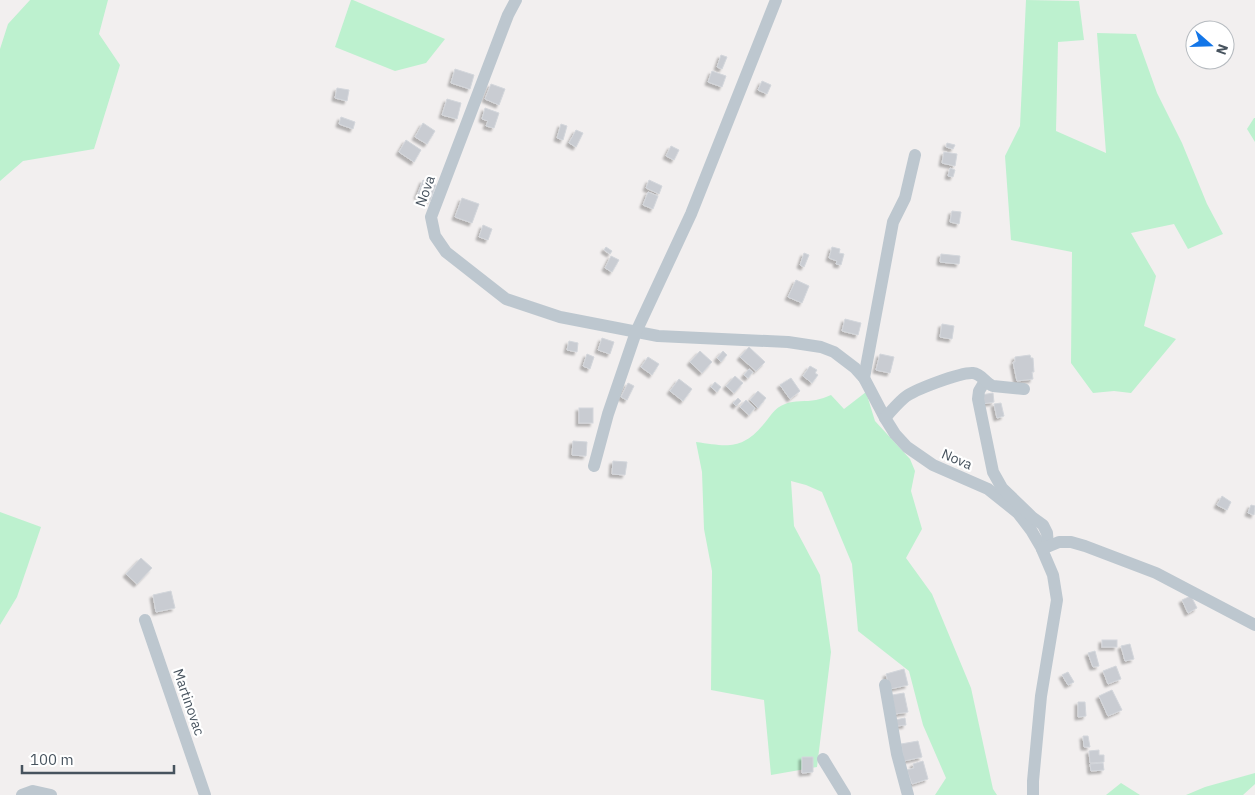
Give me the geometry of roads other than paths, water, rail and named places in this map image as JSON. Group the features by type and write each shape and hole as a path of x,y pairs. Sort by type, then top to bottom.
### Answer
{"street":[{"name":"Nova","path":"516,0 508,15 431,217 435,236 446,252 506,299 560,317 658,336 788,342 834,352 855,368 864,378 885,418 906,447 933,465 981,486 1002,499 1018,513 1045,547 1053,575 1057,600 1041,696 1033,795"},
{"path":"594,466 608,414 636,332 691,214 776,0"},
{"path":"864,378 893,222 904,198 915,155"},
{"path":"885,418 911,393 960,374 978,374 992,386 1024,389"},
{"path":"985,381 978,391 978,399 993,472 1002,488 1043,525 1047,533 1045,547"},
{"path":"1045,547 1066,541 1085,546 1156,573 1255,625"},
{"name":"Martinovac","path":"145,620 205,795"},
{"path":"885,685 896,754 908,795"},
{"path":"823,759 844,795"},
{"path":"22,795 33,792 51,795"}]}
